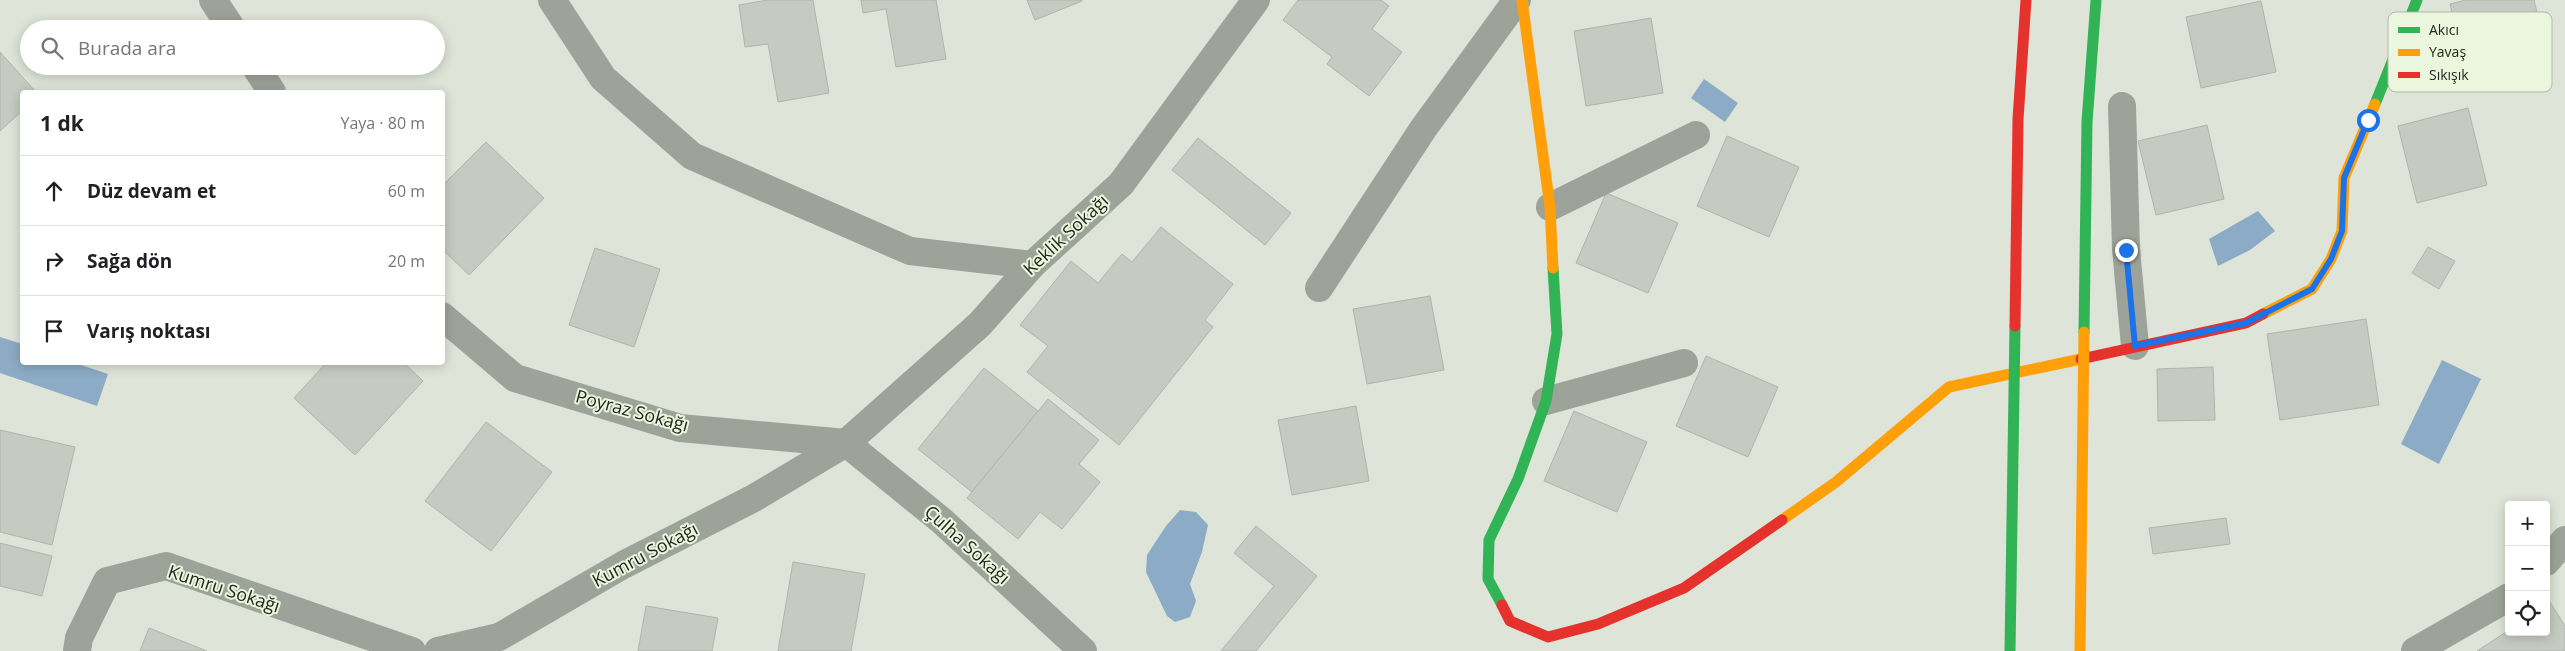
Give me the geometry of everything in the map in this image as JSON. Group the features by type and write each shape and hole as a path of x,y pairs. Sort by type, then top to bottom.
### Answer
{"main road":[{"path":"1522,0 1550,207 1557,334 1546,401 1518,479 1489,540 1488,579 1510,621 1548,637 1598,624 1684,588 1836,482 1949,387 2246,323 2312,289 2331,259 2342,231 2344,178 2388,71"},
{"path":"2010,651 2018,129 2026,0"},
{"path":"2080,651 2087,122 2096,0"},
{"path":"2412,12 2417,0"}],"street":[{"path":"213,0 226,20"},
{"path":"552,0 603,78 692,156 910,250 1032,264"},
{"name":"Keklik Sokağı","path":"846,443 980,324 1032,264 1121,184 1256,0"},
{"path":"1319,288 1423,130 1517,0"},
{"path":"261,75 271,90"},
{"path":"2122,106 2126,250 2135,346"},
{"path":"1550,207 1696,135"},
{"name":"Poyraz Sokağı","path":"445,319 515,378 680,428 846,443"},
{"path":"1546,401 1684,362"},
{"name":"Kumru Sokağı","path":"438,651 499,637 623,565 754,498 846,443"},
{"name":"Çulha Sokağı","path":"846,443 942,520 1083,651"},
{"path":"2550,557 2565,540"},
{"name":"Kumru Sokağı","path":"77,651 79,638 107,581 166,566 412,651"},
{"path":"2416,651 2505,600"}],"water":[{"path":"1704,79 1738,103 1725,122 1691,98"},
{"path":"2258,211 2275,231 2250,250 2218,266 2209,239"},
{"path":"0,337 20,343 20,365 81,365 108,374 97,406 0,373"},
{"path":"2442,360 2481,379 2439,464 2401,444"},
{"path":"1180,510 1196,512 1208,525 1202,552 1190,584 1196,601 1190,617 1175,622 1167,616 1146,572 1147,555 1166,526"}],"building":[{"path":"768,0 813,0 829,93 778,102 768,44 745,47 739,5"},
{"path":"861,0 936,0 946,59 896,67 886,9 863,13"},
{"path":"1027,0 1082,0 1082,1 1035,20"},
{"path":"1298,0 1381,0 1389,6 1372,29 1402,52 1369,96 1327,64 1332,57 1283,20"},
{"path":"2466,0 2534,0 2537,12 2452,12 2450,4"},
{"path":"2261,1 2276,72 2201,88 2186,17"},
{"path":"1651,18 1663,93 1586,106 1574,31"},
{"path":"0,52 34,90 20,90 20,113 0,131"},
{"path":"2468,108 2487,185 2417,203 2398,126"},
{"path":"2207,125 2224,199 2156,215 2138,141"},
{"path":"1727,136 1799,167 1769,237 1697,206"},
{"path":"1198,138 1291,213 1265,245 1172,170"},
{"path":"486,142 544,198 469,275 445,252 445,183"},
{"path":"1606,193 1678,223 1648,293 1576,263"},
{"path":"1161,227 1233,284 1205,320 1213,327 1119,445 1027,372 1048,346 1020,325 1071,261 1098,283 1122,254 1132,262"},
{"path":"2428,247 2455,261 2439,289 2412,273"},
{"path":"595,248 660,269 634,347 569,325"},
{"path":"1430,296 1444,370 1367,384 1353,309"},
{"path":"2366,319 2379,405 2280,420 2267,334"},
{"path":"1706,356 1778,387 1748,457 1676,426"},
{"path":"324,365 406,365 423,381 355,455 294,398"},
{"path":"2213,367 2215,420 2158,421 2157,369"},
{"path":"984,368 1038,411 972,492 918,449"},
{"path":"1048,399 1099,440 1079,464 1100,482 1062,529 1040,512 1018,539 967,498"},
{"path":"1356,406 1369,481 1292,495 1278,420"},
{"path":"1574,411 1647,442 1617,512 1544,481"},
{"path":"486,422 552,472 491,551 425,501"},
{"path":"0,430 75,447 52,545 0,532"},
{"path":"2226,518 2230,544 2153,554 2149,528"},
{"path":"1256,526 1317,576 1256,651 1221,651 1274,586 1234,553"},
{"path":"0,543 52,556 42,596 0,586"},
{"path":"793,562 865,574 851,651 778,651"},
{"path":"2550,602 2565,626 2565,651 2477,651 2505,633 2505,636 2550,636"},
{"path":"646,606 718,618 712,651 638,651"},
{"path":"149,628 207,651 140,651"}],"traffic: fast":[{"path":"2084,332 2087,122 2096,0"},
{"path":"2412,12 2417,0"},
{"path":"2375,104 2388,72"},
{"path":"1502,605 1488,579 1489,540 1518,479 1546,401 1557,334 1553,268"},
{"path":"2010,651 2015,326"}],"traffic: slow":[{"path":"1522,0 1550,207 1553,268"},
{"path":"2263,314 2312,289 2331,259 2342,231 2344,178 2375,104"},
{"path":"2080,651 2084,332"},
{"path":"1782,520 1836,482 1949,387 2081,359"}],"traffic: jam":[{"path":"2015,326 2018,119 2026,0"},
{"path":"2081,359 2246,323 2263,314"},
{"path":"1502,605 1510,621 1548,637 1598,624 1684,588 1782,520"}],"route":[{"path":"2126,250 2135,346 2246,323 2312,289 2331,259 2342,231 2344,178 2368,120"}]}
